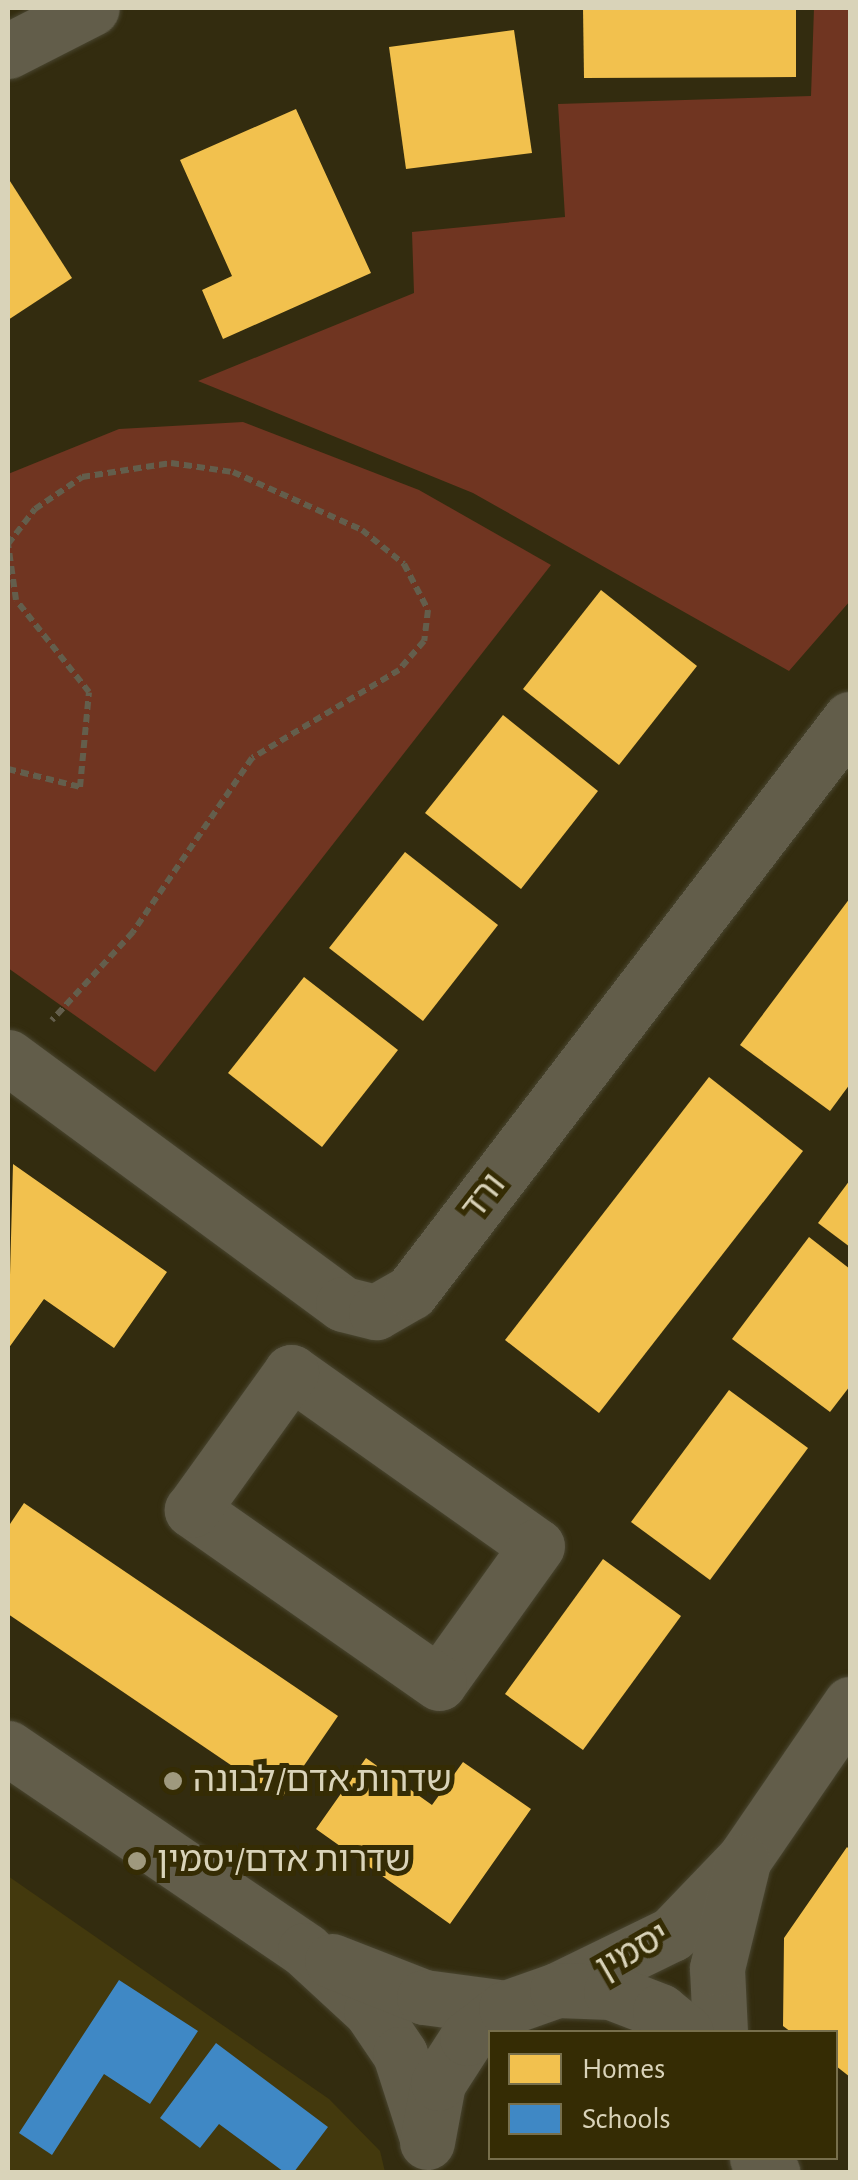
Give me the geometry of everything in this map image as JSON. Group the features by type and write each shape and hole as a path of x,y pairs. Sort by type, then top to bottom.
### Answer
{"street":[{"path":"8,51 92,8"},
{"name":"ורד","path":"343,1304 376,1312 411,1292 850,720"},
{"path":"10,1063 343,1304 291,1372 192,1510 438,1683 537,1546 291,1372"},
{"name":"יסמין","path":"506,2008 557,1990 672,1934 744,1859 850,1704"},
{"path":"8,1748 305,1950 371,2010 400,2054 428,2154"},
{"name":"יסמין","path":"720,2030 717,1968 744,1859"},
{"path":"305,1950 424,1997 506,2008"},
{"path":"557,1990 611,1992 660,2011 684,2030"},
{"path":"428,2154 438,2083 467,2038 506,2008"}],"path":[{"path":"8,769 80,787 89,735 89,692 12,601 8,544 35,508 82,477 171,464 233,472 362,530 404,564 428,610 424,641 399,670 252,758 133,932 10,1063"}],"shaded area":[{"path":"814,8 850,8 850,601 789,671 473,493 198,381 414,293 412,232 565,217 558,104 811,96"},
{"path":"243,422 419,490 551,565 155,1072 8,968 8,474 119,429"},
{"path":"8,1876 329,2099 380,2151 385,2172 8,2172"}],"building: Homes":[{"path":"583,8 796,8 796,77 584,78"},
{"path":"514,30 532,153 406,169 389,47"},
{"path":"296,109 371,273 223,339 202,290 232,276 180,160"},
{"path":"8,178 72,278 8,320"},
{"path":"601,590 697,666 619,765 523,689"},
{"path":"503,715 598,791 521,889 425,813"},
{"path":"405,852 498,925 423,1021 329,948"},
{"path":"850,898 850,1084 830,1111 740,1045"},
{"path":"304,977 398,1050 322,1147 228,1073"},
{"path":"709,1077 803,1151 599,1413 505,1340"},
{"path":"13,1164 167,1272 114,1348 44,1299 8,1349"},
{"path":"850,1180 850,1247 818,1223"},
{"path":"809,1237 850,1269 850,1386 830,1412 732,1339"},
{"path":"729,1390 808,1448 710,1580 631,1522"},
{"path":"24,1503 338,1716 281,1799 8,1614 8,1527"},
{"path":"603,1559 681,1616 583,1750 505,1694"},
{"path":"366,1758 432,1805 463,1762 531,1809 450,1924 316,1829"},
{"path":"847,1847 850,2077 838,2068 838,2030 788,2030 783,2026 784,1938"}],"building: Schools":[{"path":"119,1980 198,2031 150,2104 104,2074 52,2155 19,2133"},
{"path":"216,2043 328,2127 294,2172 284,2172 219,2124 200,2148 160,2118"}],"place":[{"name":"שדרות אדם/לבונה","path":"173,1781"},
{"name":"שדרות אדם/יסמין","path":"137,1861"}]}
